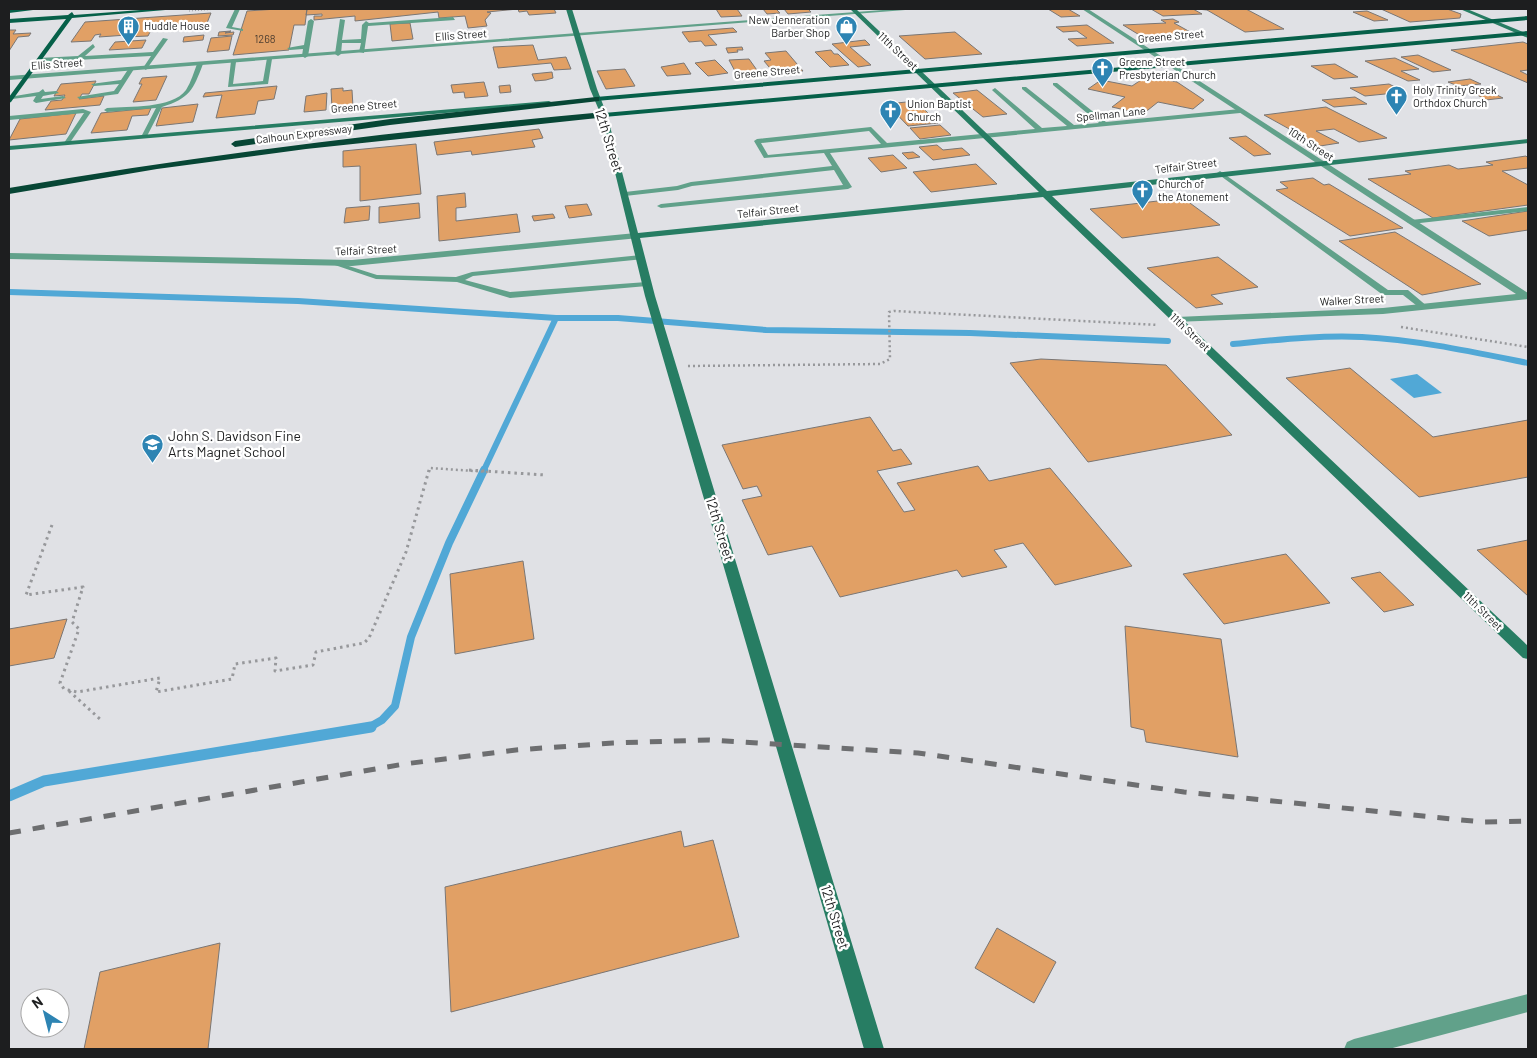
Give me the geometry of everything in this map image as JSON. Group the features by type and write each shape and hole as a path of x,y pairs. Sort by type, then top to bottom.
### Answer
{"highway":[{"name":"Calhoun Expressway","path":"230,145 390,122 596,99"},
{"name":"Calhoun Expressway","path":"9,190 257,151 391,135 604,115"},
{"path":"81,168 173,154"}],"main road":[{"path":"9,11 38,9"},
{"path":"10,99 76,9"},
{"path":"9,21 174,9"},
{"name":"Greene Street","path":"596,99 1528,18"},
{"path":"604,115 1527,34"}],"street":[{"name":"12th Street","path":"569,9 580,36 596,99 604,115 650,296 874,1049"},
{"name":"Ellis Street","path":"9,78 580,36 855,11 914,9"},
{"name":"10th Street","path":"1085,9 1145,50 1527,297"},
{"path":"1463,9 1527,34"},
{"name":"11th Street","path":"855,11 933,85 984,137 1528,654"},
{"name":"Greene Street","path":"9,148 596,99"},
{"name":"Telfair Street","path":"9,256 352,263 482,252 1046,194 1528,141"},
{"name":"Walker Street","path":"1177,320 1383,311 1527,297"},
{"path":"1354,1049 1528,1003"}],"lane":[{"path":"237,9 229,28 241,30"},
{"path":"362,52 366,24 453,19"},
{"path":"338,54 342,20"},
{"path":"305,56 311,21"},
{"path":"146,68 165,39"},
{"path":"339,42 363,41"},
{"path":"79,58 93,46"},
{"path":"290,48 306,47"},
{"path":"38,60 156,54"},
{"path":"233,62 230,86 266,83 268,59"},
{"path":"107,110 160,106 179,100 188,94 200,64"},
{"path":"80,97 116,93 131,69"},
{"path":"93,87 122,84"},
{"path":"1055,84 1106,125"},
{"path":"1024,88 1074,128"},
{"path":"10,99 58,90"},
{"path":"995,90 1041,132"},
{"path":"40,94 36,101 64,98"},
{"path":"144,137 160,106"},
{"path":"9,118 83,110 88,112 67,143"},
{"name":"Spellman Lane","path":"886,146 871,129 757,141 766,157 1041,132 1240,111"},
{"path":"624,191 678,188 690,184 750,187 848,187 826,151"},
{"path":"661,206 836,168"},
{"path":"1220,174 1386,293 1405,292 1424,307"},
{"path":"1411,222 1528,209"},
{"path":"458,280 472,274 641,258"},
{"path":"332,263 376,277 458,280 510,295 647,284"}],"path":[{"path":"688,366 880,364 890,359 889,312 894,311 1167,326"},
{"path":"1400,327 1528,347"},
{"path":"69,691 77,692 160,678 156,692 232,679 235,664 276,658 275,671 313,665 316,652 364,642 369,638 406,552 430,468 545,475"},
{"path":"52,526 26,595 83,587 72,622 79,629 60,678 60,683 101,720"}],"water":[{"path":"1417,374 1442,393 1414,398 1390,379"}],"building":[{"path":"307,9 305,25 294,25 289,50 233,55 247,11"},
{"path":"307,9 518,9 487,12 491,13 485,20 487,26 468,28 465,16 439,18 438,12 355,21 355,16 314,20 314,16 322,16 322,14 306,15"},
{"path":"518,9 554,9 556,13 529,15 527,11 519,12"},
{"path":"716,9 737,9 742,16 721,17"},
{"path":"763,9 776,9 780,13 767,14"},
{"path":"784,9 808,9 811,12 788,14"},
{"path":"1048,9 1068,9 1080,16 1061,17"},
{"path":"1151,9 1193,9 1202,14 1163,16"},
{"path":"1197,9 1246,9 1284,29 1245,32 1207,10"},
{"path":"1381,9 1447,9 1461,14 1460,18 1410,22"},
{"path":"1367,11 1388,20 1374,21 1353,12"},
{"path":"211,13 205,28 174,30 176,26 152,28 148,36 99,37 101,34 95,35 91,41 71,42 85,22"},
{"path":"1173,19 1179,22 1174,23 1192,33 1146,39 1123,25 1166,23 1161,20"},
{"path":"410,23 413,39 392,41 390,24"},
{"path":"1087,25 1114,43 1077,46 1068,39 1087,38 1077,31 1063,32 1056,27"},
{"path":"733,28 737,32 708,35 717,45 705,46 701,41 689,42 682,32"},
{"path":"9,30 16,30 13,34 31,33 29,36 18,37 9,51"},
{"path":"231,31 225,33 234,32 233,35 218,36 219,32"},
{"path":"955,32 982,54 925,59 899,36"},
{"path":"204,35 203,40 183,42 184,37"},
{"path":"232,36 229,50 207,52 211,38"},
{"name":"Huddle House","path":"146,40 142,48 109,50 115,42"},
{"path":"865,40 870,45 850,47 871,65 858,67 832,44"},
{"path":"1523,42 1528,44 1528,70 1520,71 1528,75 1528,83 1451,50"},
{"path":"533,45 538,60 566,57 571,69 554,70 551,63 498,68 493,47"},
{"path":"742,47 743,50 728,53 726,48"},
{"path":"831,50 849,65 830,67 815,52"},
{"path":"786,51 803,71 774,73 764,61 771,60 765,53"},
{"path":"1418,55 1451,70 1433,72 1401,57"},
{"path":"1395,58 1419,69 1401,71 1420,80 1408,81 1365,61"},
{"path":"749,59 759,73 737,75 729,60"},
{"path":"715,60 728,73 708,76 695,63"},
{"path":"684,63 691,74 667,76 661,67"},
{"path":"1335,64 1358,77 1334,79 1311,66"},
{"path":"625,69 635,86 606,89 597,71"},
{"path":"552,72 553,78 546,80 535,81 532,74"},
{"path":"167,76 156,100 133,102 142,84 139,84 142,78"},
{"path":"1147,76 1177,82 1204,100 1193,109 1158,102 1143,114 1112,107 1125,97 1088,89 1101,80 1132,86"},
{"path":"1470,79 1481,84 1458,86 1448,82"},
{"path":"96,81 89,94 82,94 79,99 104,96 100,105 45,110 51,101 62,100 65,95 54,96 61,84"},
{"path":"484,82 488,96 465,98 464,92 453,93 451,85"},
{"path":"1389,84 1405,92 1365,96 1350,88"},
{"path":"510,85 511,92 500,93 499,86"},
{"path":"277,86 274,99 258,101 255,114 216,118 222,95 203,97 205,93"},
{"path":"343,88 343,91 352,90 353,107 332,109 331,89"},
{"path":"977,90 1007,114 983,117 953,93"},
{"path":"1491,92 1503,98 1486,100 1474,93"},
{"path":"327,93 326,110 304,112 306,96"},
{"path":"1355,97 1367,104 1334,107 1322,100"},
{"path":"916,101 938,123 908,126 887,104"},
{"path":"198,104 193,122 156,126 162,108"},
{"path":"1326,107 1387,138 1359,142 1334,129 1316,131 1339,143 1320,146 1264,115"},
{"path":"151,108 148,115 132,116 127,130 91,133 101,113"},
{"path":"76,113 66,134 9,140 20,119"},
{"path":"940,125 951,135 920,139 910,128"},
{"path":"539,129 543,138 532,140 535,147 472,155 471,151 437,155 434,142"},
{"path":"1246,136 1271,154 1254,156 1229,138"},
{"path":"416,144 421,194 360,201 360,166 343,167 343,151"},
{"path":"937,145 943,150 962,148 970,155 933,160 919,147"},
{"path":"913,152 920,157 908,159 902,153"},
{"path":"893,155 907,168 881,172 868,158"},
{"path":"1526,156 1528,158 1528,168 1502,171 1528,185 1528,205 1433,218 1368,179 1411,174 1405,171 1449,165 1458,169 1493,165 1486,162"},
{"path":"976,164 997,184 931,192 913,172"},
{"path":"1313,178 1324,185 1329,184 1403,228 1350,236 1276,190 1288,188 1280,182"},
{"path":"465,193 466,207 456,208 456,221 517,214 520,232 439,241 437,196"},
{"path":"1183,198 1220,225 1122,238 1090,209"},
{"path":"419,203 420,218 379,223 379,207"},
{"path":"587,204 592,215 569,218 565,206"},
{"path":"370,206 369,220 344,223 346,208"},
{"path":"1528,211 1528,230 1489,236 1462,221"},
{"path":"553,214 555,218 534,221 532,216"},
{"path":"1395,232 1481,284 1422,295 1339,241"},
{"path":"1218,257 1258,287 1211,295 1223,304 1196,308 1147,268"},
{"path":"1041,359 1166,365 1232,435 1088,462 1010,363"},
{"path":"1350,368 1433,437 1528,420 1528,477 1419,497 1286,378"},
{"path":"870,417 893,451 901,449 912,464 877,471 904,512 915,510 897,483 978,466 989,481 1050,468 1132,566 1055,585 1023,543 994,550 1007,567 962,577 957,570 840,597 812,546 768,555 742,500 762,496 757,486 743,489 722,445"},
{"path":"1528,540 1528,596 1477,550"},
{"path":"1286,554 1330,603 1224,624 1183,574"},
{"path":"523,561 534,639 455,654 450,574"},
{"path":"1380,572 1414,605 1384,612 1351,578"},
{"path":"67,619 54,658 9,666 9,629"},
{"path":"1125,626 1221,639 1238,757 1146,742 1144,730 1131,727"},
{"path":"681,831 684,847 713,840 739,937 451,1012 445,887"},
{"path":"997,928 1056,962 1034,1003 975,968"},
{"path":"220,943 208,1049 84,1049 100,972"}],"waterway":[{"path":"9,292 298,301 556,318"},
{"path":"483,472 556,318"},
{"path":"556,318 618,318 766,330 970,333 1168,341"},
{"path":"1233,344 1314,337 1362,337 1425,344 1528,363"},
{"path":"369,727 382,720 395,706 411,637 449,543 484,470"},
{"path":"9,796 44,781 369,727"}],"railway":[{"path":"9,833 404,764 516,750 613,743 709,740 918,753 1184,792 1482,822 1528,821"}],"place":[{"name":"Huddle House","path":"128,45"},
{"name":"New Jenneration Barber Shop","path":"846,45"},
{"name":"Greene Street Presbyterian Church","path":"1103,87"},
{"name":"Holy Trinity Greek Orthdox Church","path":"1397,115"},
{"name":"Union Baptist Church","path":"891,129"},
{"name":"Church of the Atonement","path":"1142,209"},
{"name":"John S. Davidson Fine Arts Magnet School","path":"152,463"}]}
